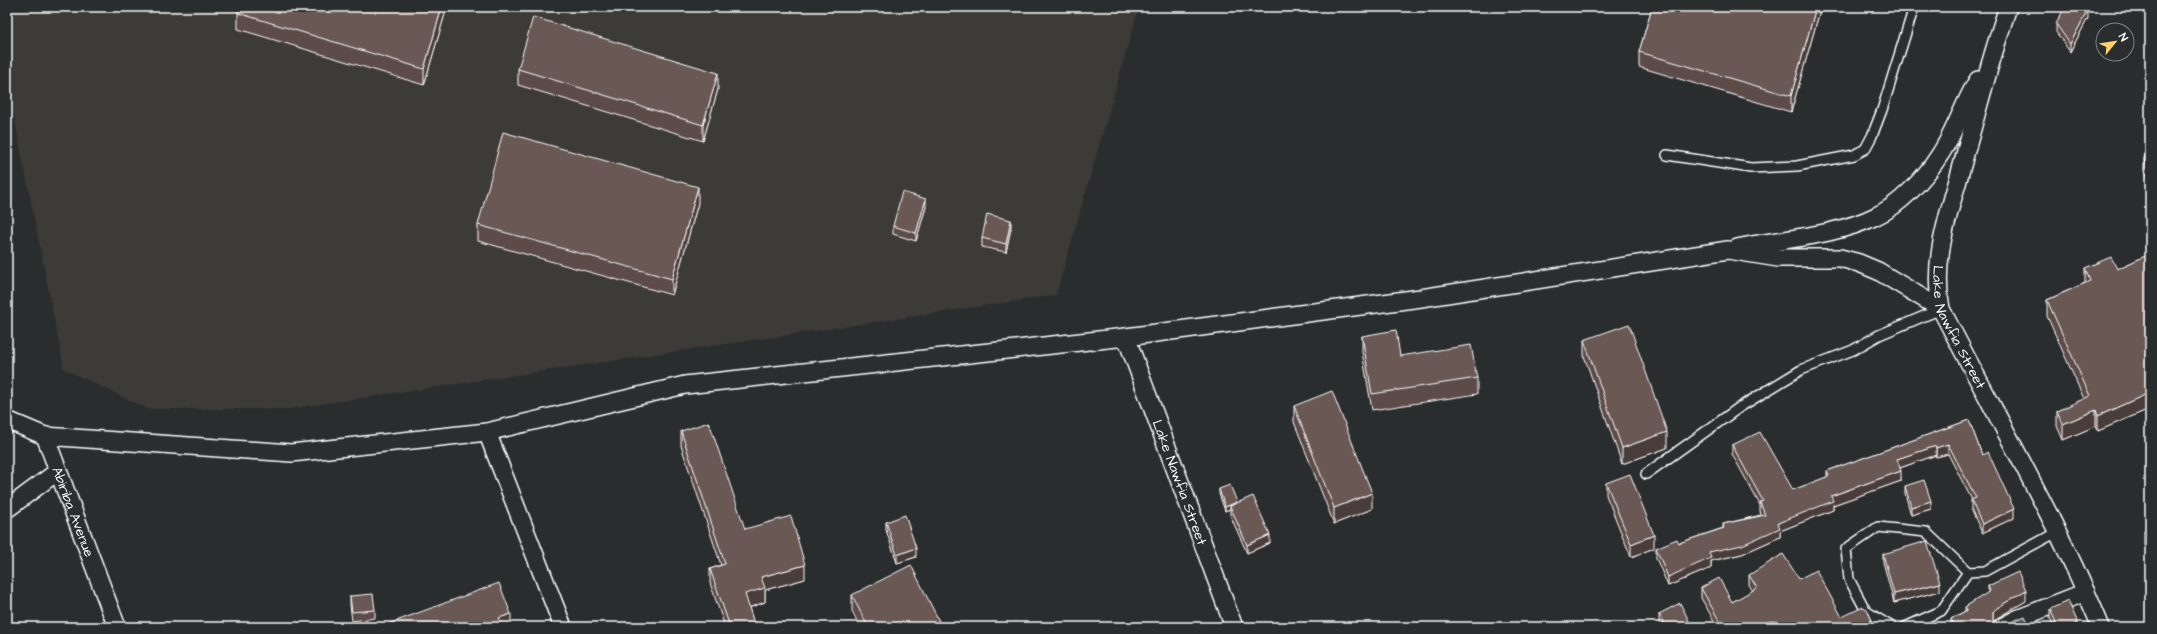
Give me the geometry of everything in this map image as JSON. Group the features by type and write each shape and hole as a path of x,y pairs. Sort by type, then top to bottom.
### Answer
{"street":[{"name":"Lake Nawfia Street","path":"2008,7 1990,60 1941,241 1937,289 1941,309 2057,532 2101,627"},
{"path":"7,420 45,436 291,453 487,432 685,384 1126,337 1421,298 1728,250 1825,231 1875,217 1888,210 1922,179 1940,155 1973,87 1990,60"},
{"path":"1728,250 1778,258 1840,258 1859,263 1878,272 1941,309"},
{"name":"Lake Nawfia Street","path":"1126,337 1164,435 1232,626"},
{"path":"487,432 562,627"},
{"name":"Abiriba Avenue","path":"45,436 117,627"},
{"path":"7,509 58,471"},
{"path":"2002,627 2017,619 2086,592"}],"lane":[{"path":"1667,155 1751,168 1797,166 1854,155 1864,149 1872,136 1882,110 1914,7"},
{"path":"1646,474 1740,407 1801,370 1853,350 1879,335 1941,309"},
{"path":"1892,627 1866,611 1849,578 1846,549 1878,527 1926,532 1968,572 1986,571 2057,532"},
{"path":"1905,627 1941,611 1968,572"}],"shaded area":[{"path":"7,7 1139,7 1056,295 288,409 148,409 64,369 7,80"}],"building":[{"path":"239,7 442,7 424,69 238,13"},
{"path":"1652,7 1816,7 1791,96 1639,52"},
{"path":"2065,7 2086,7 2088,10 2070,44 2056,24"},
{"path":"533,17 718,73 703,125 518,69"},
{"path":"503,132 698,187 672,279 478,225"},
{"path":"2150,145 2150,174 2144,159 2146,151"},
{"path":"902,192 926,199 916,233 893,226"},
{"path":"987,214 1011,220 1006,244 982,238"},
{"path":"2150,254 2150,395 2149,393 2098,416 2096,410 2063,424 2057,411 2090,396 2047,300 2090,281 2085,268 2111,257 2117,269"},
{"path":"1629,324 1667,432 1622,448 1584,340"},
{"path":"1396,330 1400,356 1471,345 1477,378 1372,394 1362,336"},
{"path":"1332,391 1372,493 1334,508 1294,406"},
{"path":"1969,420 1982,455 1988,452 2014,509 1982,524 1971,500 1976,498 1948,444 1936,448 1936,446 1897,459 1901,471 1831,496 1833,501 1778,523 1780,528 1742,545 1709,552 1711,558 1668,577 1656,548 1677,539 1679,543 1724,528 1723,524 1765,515 1760,502 1763,501 1732,445 1760,432 1793,490 1829,476 1827,471"},
{"path":"709,422 745,529 791,516 805,565 761,577 765,588 745,594 755,627 730,627 710,569 725,564 681,431"},
{"path":"1630,474 1654,535 1631,544 1606,483"},
{"path":"1924,480 1931,501 1911,507 1905,486"},
{"path":"1230,485 1237,502 1225,507 1219,489"},
{"path":"1253,496 1270,535 1247,545 1230,506"},
{"path":"905,515 916,548 897,555 886,522"},
{"path":"2150,527 2150,542 2144,530"},
{"path":"1927,541 1940,583 1894,594 1883,554"},
{"path":"1783,554 1799,579 1816,570 1842,617 1863,607 1867,609 1872,620 1867,623 1869,627 1778,627 1775,621 1771,621 1761,627 1710,627 1720,622 1701,588 1719,578 1732,602 1757,588 1749,575"},
{"path":"911,565 942,627 868,627 852,595"},
{"path":"2018,572 2026,590 1997,608 1993,612 1993,621 1996,625 2002,626 2025,616 2030,627 1955,627 1951,619 1967,610 1965,607 1990,591 1988,586"},
{"path":"499,583 511,614 499,618 503,627 380,627"},
{"path":"2150,589 2150,598 2147,590"},
{"path":"373,594 375,610 352,612 350,596"},
{"path":"2068,601 2078,623 2068,627 2058,627 2050,609"},
{"path":"1680,603 1692,627 1666,627 1659,614"}]}
